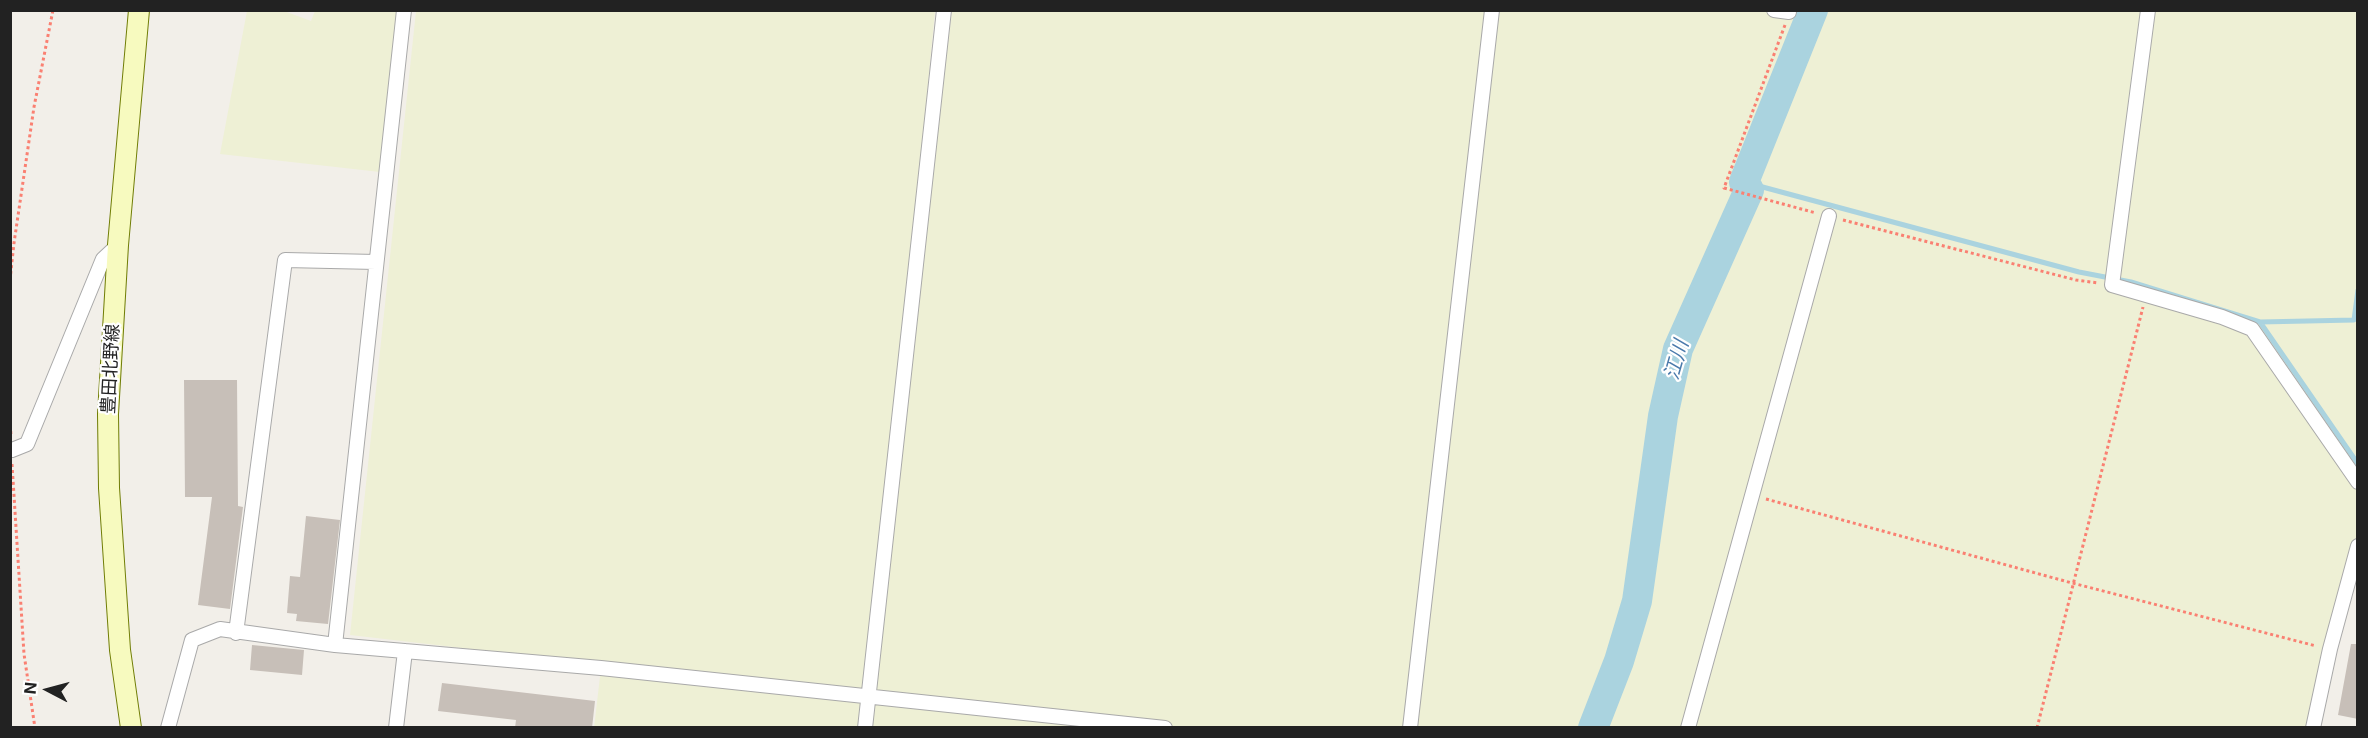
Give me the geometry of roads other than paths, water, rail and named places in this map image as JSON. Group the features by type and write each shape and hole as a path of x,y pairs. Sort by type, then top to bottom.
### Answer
{"main road":[{"name":"豊田北野線","path":"131,728 120,650 109,488 108,414 118,245 139,10"}],"street":[{"path":"335,645 404,10"},
{"path":"866,728 944,10"},
{"path":"1410,728 1492,10"},
{"path":"1774,10 1789,12"},
{"path":"2148,10 2112,285 2222,316 2252,329 2358,482"},
{"path":"1688,728 1829,216"},
{"path":"12,450 27,444 103,259 118,245"},
{"path":"236,633 285,260 376,262"},
{"path":"2313,728 2330,649 2358,546"},
{"path":"168,728 192,640 220,629 335,645 869,695 1165,728"},
{"path":"396,728 405,651"}],"waterway":[{"name":"江川","path":"1593,728 1619,661 1637,601 1663,416 1678,349 1749,190 1744,182 1813,10"},
{"path":"1744,182 2079,272 2131,282 2260,322"},
{"path":"2358,290 2354,320 2260,322 2358,464"}]}
